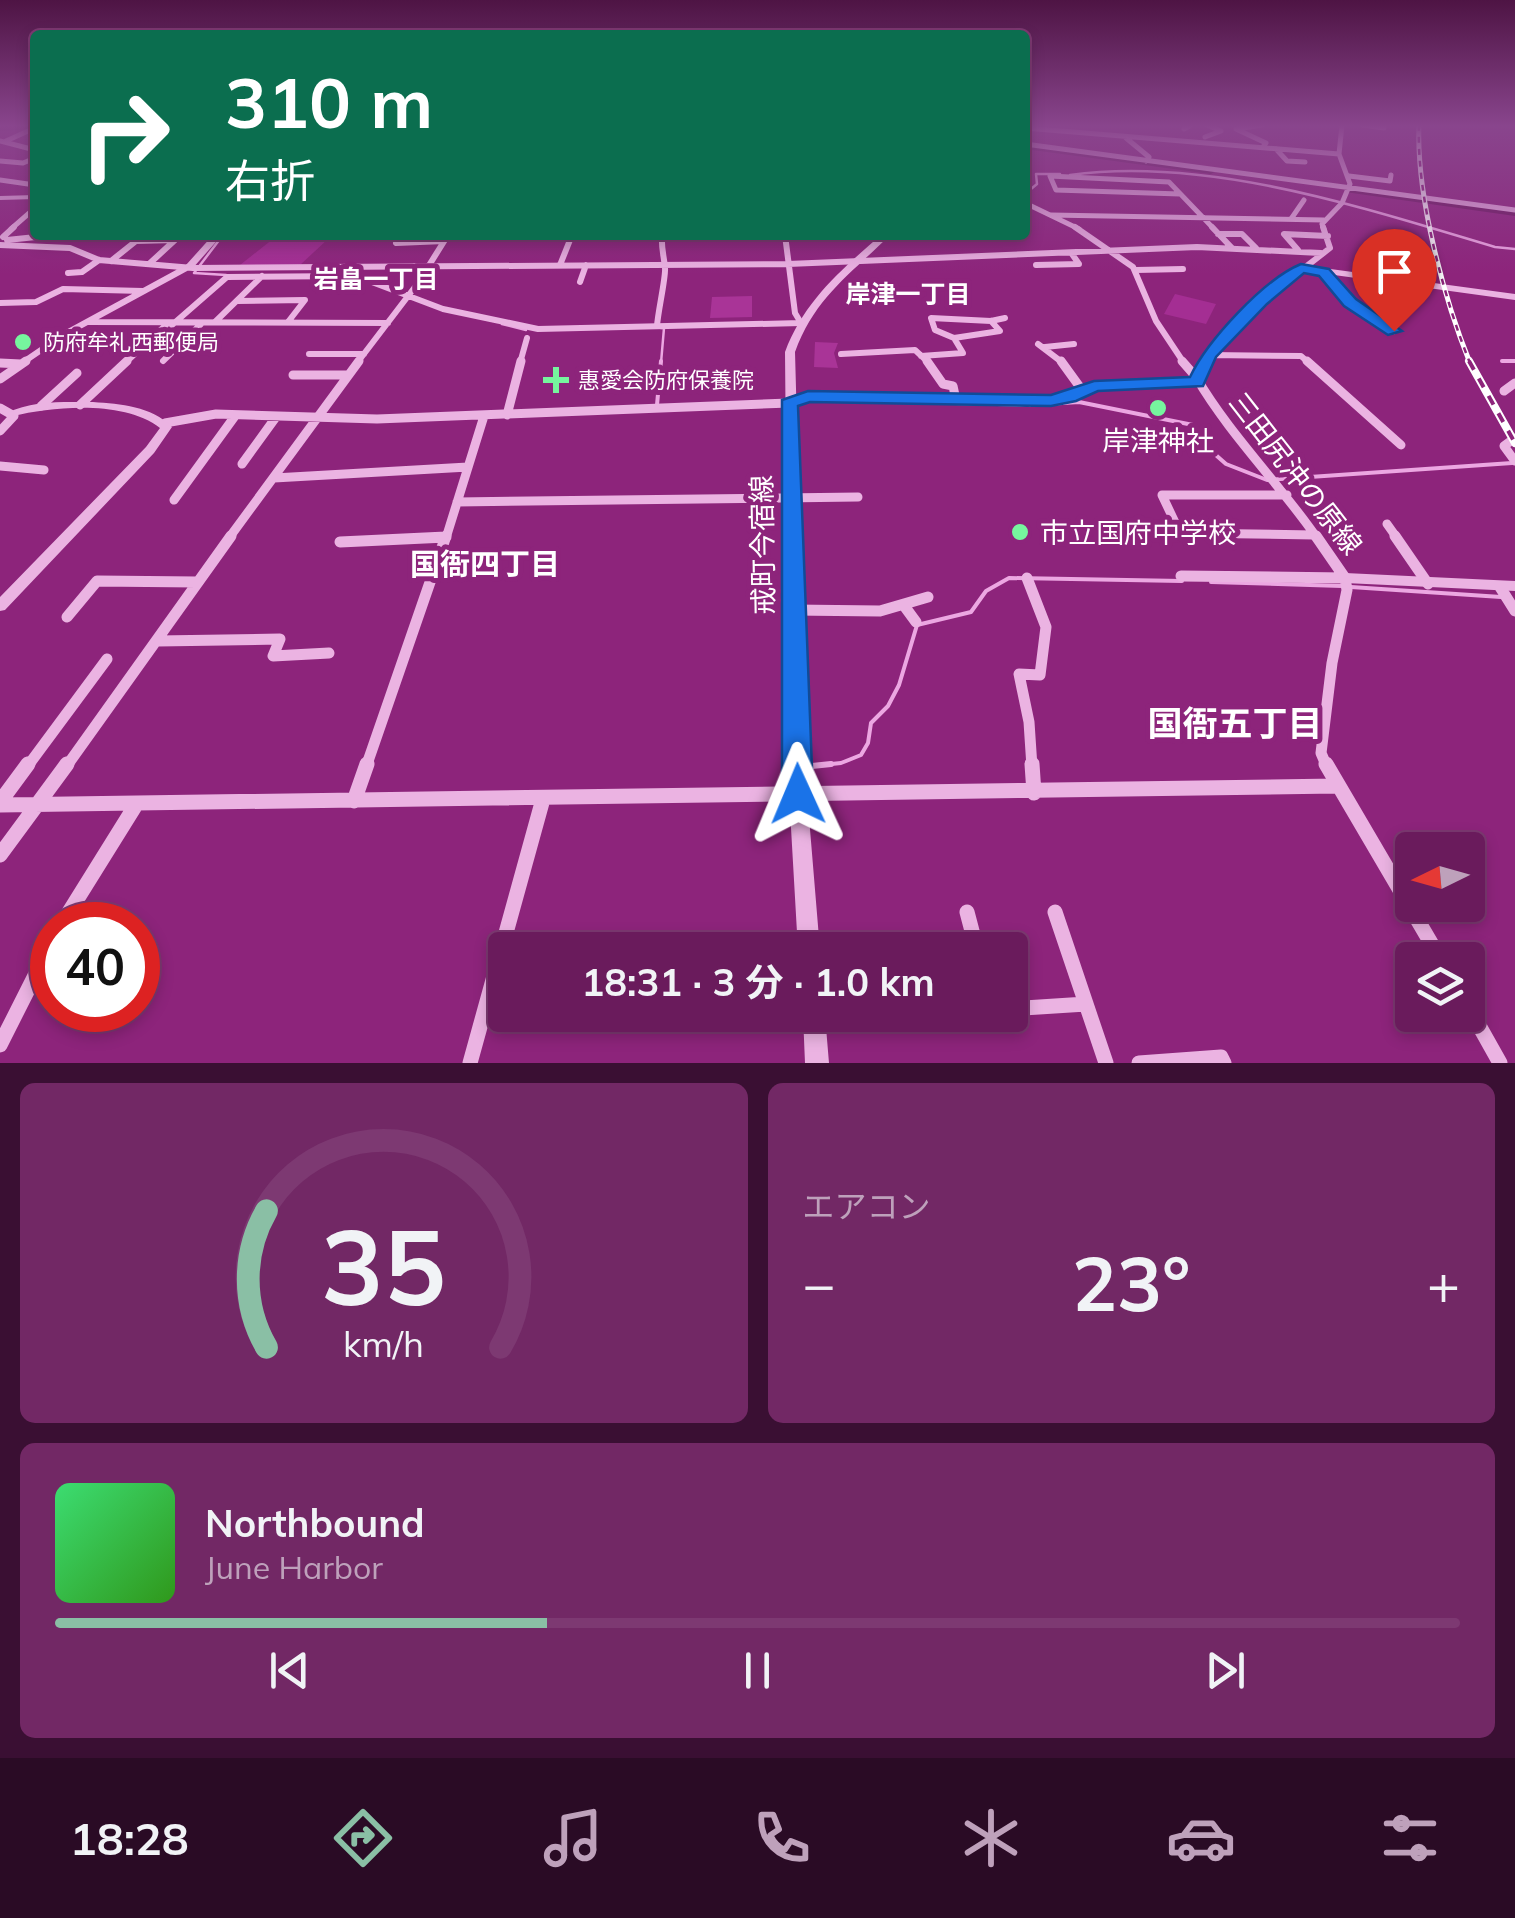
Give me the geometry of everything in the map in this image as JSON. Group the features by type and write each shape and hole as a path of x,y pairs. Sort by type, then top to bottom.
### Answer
{"street":[{"path":"1243,175 1515,210"},
{"path":"1051,215 1324,220 1343,202 1349,176 1390,181 1391,175"},
{"path":"1180,194 1056,190 1050,176 1168,182 1180,194 1218,234 1231,247"},
{"path":"1105,178 1110,192"},
{"path":"0,180 30,185"},
{"path":"20,197 30,190"},
{"path":"0,198 30,197"},
{"path":"1291,218 1304,200"},
{"path":"1030,206 1099,240 1136,270 1143,281 1143,294 1172,350 1196,380"},
{"path":"1,241 30,213"},
{"path":"1,241 70,248 99,260 189,267 788,264 1231,247 1321,253 1330,248 1324,220"},
{"path":"1218,234 1242,234 1256,248"},
{"path":"1299,250 1284,234 1328,236"},
{"path":"1,241 30,238"},
{"path":"110,261 136,241 175,240 149,264"},
{"path":"0,379 89,322 189,267 213,240"},
{"path":"398,240 396,243 426,240"},
{"path":"0,855 158,641 315,418 430,266 445,240"},
{"path":"560,265 570,240"},
{"path":"657,326 664,264 660,256 662,240"},
{"path":"80,405 225,278 356,276 406,297 538,329 801,323 795,313 786,240"},
{"name":"戒町今宿線","path":"808,932 798,794 790,352 801,323 820,295 880,240"},
{"name":"三田尻沖の原線","path":"1321,253 1261,301 1208,356 1196,380 1214,408 1287,495 1346,578 1508,587"},
{"path":"1036,265 1079,264 1072,254"},
{"path":"68,273 82,272 99,260"},
{"path":"580,282 586,265"},
{"path":"1301,268 1515,296"},
{"path":"1136,270 1183,269"},
{"path":"1324,272 1350,302 1394,331"},
{"path":"214,323 262,276"},
{"path":"0,303 36,302 63,289 144,292"},
{"path":"236,301 305,300 288,322"},
{"path":"991,321 1000,331 954,338 935,330 932,318 1005,318"},
{"path":"89,322 388,322"},
{"path":"164,360 201,324"},
{"path":"507,415 527,338"},
{"path":"921,356 963,352 954,338"},
{"path":"1074,344 1041,345 1058,356 1082,390"},
{"path":"841,354 915,350 943,384 953,386 956,400"},
{"path":"309,354 364,354"},
{"path":"1208,356 1302,356 1402,445"},
{"path":"0,363 22,364"},
{"path":"42,406 77,372"},
{"path":"293,376 348,376"},
{"path":"0,431 13,420 6,411 42,406 116,408 165,423 191,416 484,416 789,404 808,397 1051,400 1115,384 1196,380"},
{"path":"1504,391 1515,383"},
{"path":"174,500 235,416"},
{"path":"354,801 446,538 484,416"},
{"path":"242,464 276,417"},
{"path":"0,606 150,450 164,432 165,423"},
{"path":"1514,460 1504,446 1515,438"},
{"path":"0,466 44,470"},
{"path":"274,478 468,468"},
{"path":"1287,495 1162,495 1180,532 1314,534"},
{"path":"457,502 858,497"},
{"path":"1387,524 1428,584"},
{"path":"340,542 446,538"},
{"path":"1180,576 1346,578 1322,730 1322,753 1336,786 1429,942"},
{"path":"1027,578 1046,638 1040,676 1019,674 1029,722 1034,793"},
{"path":"67,617 97,582 197,582"},
{"path":"1508,587 1515,611"},
{"path":"793,610 880,611 928,598"},
{"path":"904,607 916,622"},
{"path":"158,641 280,639 273,656 330,653"},
{"path":"0,803 107,659"},
{"path":"0,803 1034,793 1336,786"},
{"path":"470,1063 543,799"},
{"path":"76,902 138,803"},
{"path":"967,912 972,932"},
{"path":"1056,912 1106,1063"},
{"path":"0,1045 30,986"},
{"path":"1028,1008 1086,1004"},
{"path":"815,1032 818,1063"},
{"path":"1483,1032 1500,1063"},
{"path":"1139,1063 1222,1057 1224,1063"}],"shaded area":[{"path":"272,240 327,240 300,265 240,265"},
{"path":"1175,294 1216,304 1206,324 1164,314"}],"building":[{"path":"752,296 752,317 710,318 712,297"},
{"path":"815,342 838,343 834,353 838,368 814,367"}],"waterway":[{"path":"1030,190 1037,184 1036,175"},
{"path":"1070,175 1075,175"},
{"path":"1191,175 1285,189 1495,247 1515,249"},
{"path":"1349,190 1515,213"},
{"path":"219,240 194,273 226,275"},
{"path":"502,324 526,330"},
{"path":"661,328 661,363"},
{"path":"657,405 661,361"},
{"path":"1502,361 1515,361"},
{"path":"1030,405 1079,402 1193,425 1193,435 1226,464 1267,480 1512,463"},
{"path":"831,764 812,766 841,763 861,755 868,743 871,723 888,706 899,685 917,625 971,612 986,591 1009,578 1182,581"},
{"path":"1211,582 1342,586"},
{"path":"1351,587 1501,597"}],"railway":[{"path":"1421,175 1434,246 1470,362"},
{"path":"1470,362 1515,443"}],"place":[{"name":"防府牟礼西郵便局","path":"23,342"},
{"name":"惠愛会防府保養院","path":"556,380"},
{"name":"岸津神社","path":"1158,408"},
{"name":"市立国府中学校","path":"1020,532"}],"district":[{"name":"岩畠一丁目","path":"376,278"},
{"name":"岸津一丁目","path":"908,293"},
{"name":"国衙四丁目","path":"485,564"},
{"name":"国衙五丁目","path":"1235,723"}],"route":[{"path":"798,794 789,404 808,397 1020,402 1070,398 1094,386 1197,382 1208,356 1261,301 1301,268 1324,272 1350,302 1394,331"}]}
